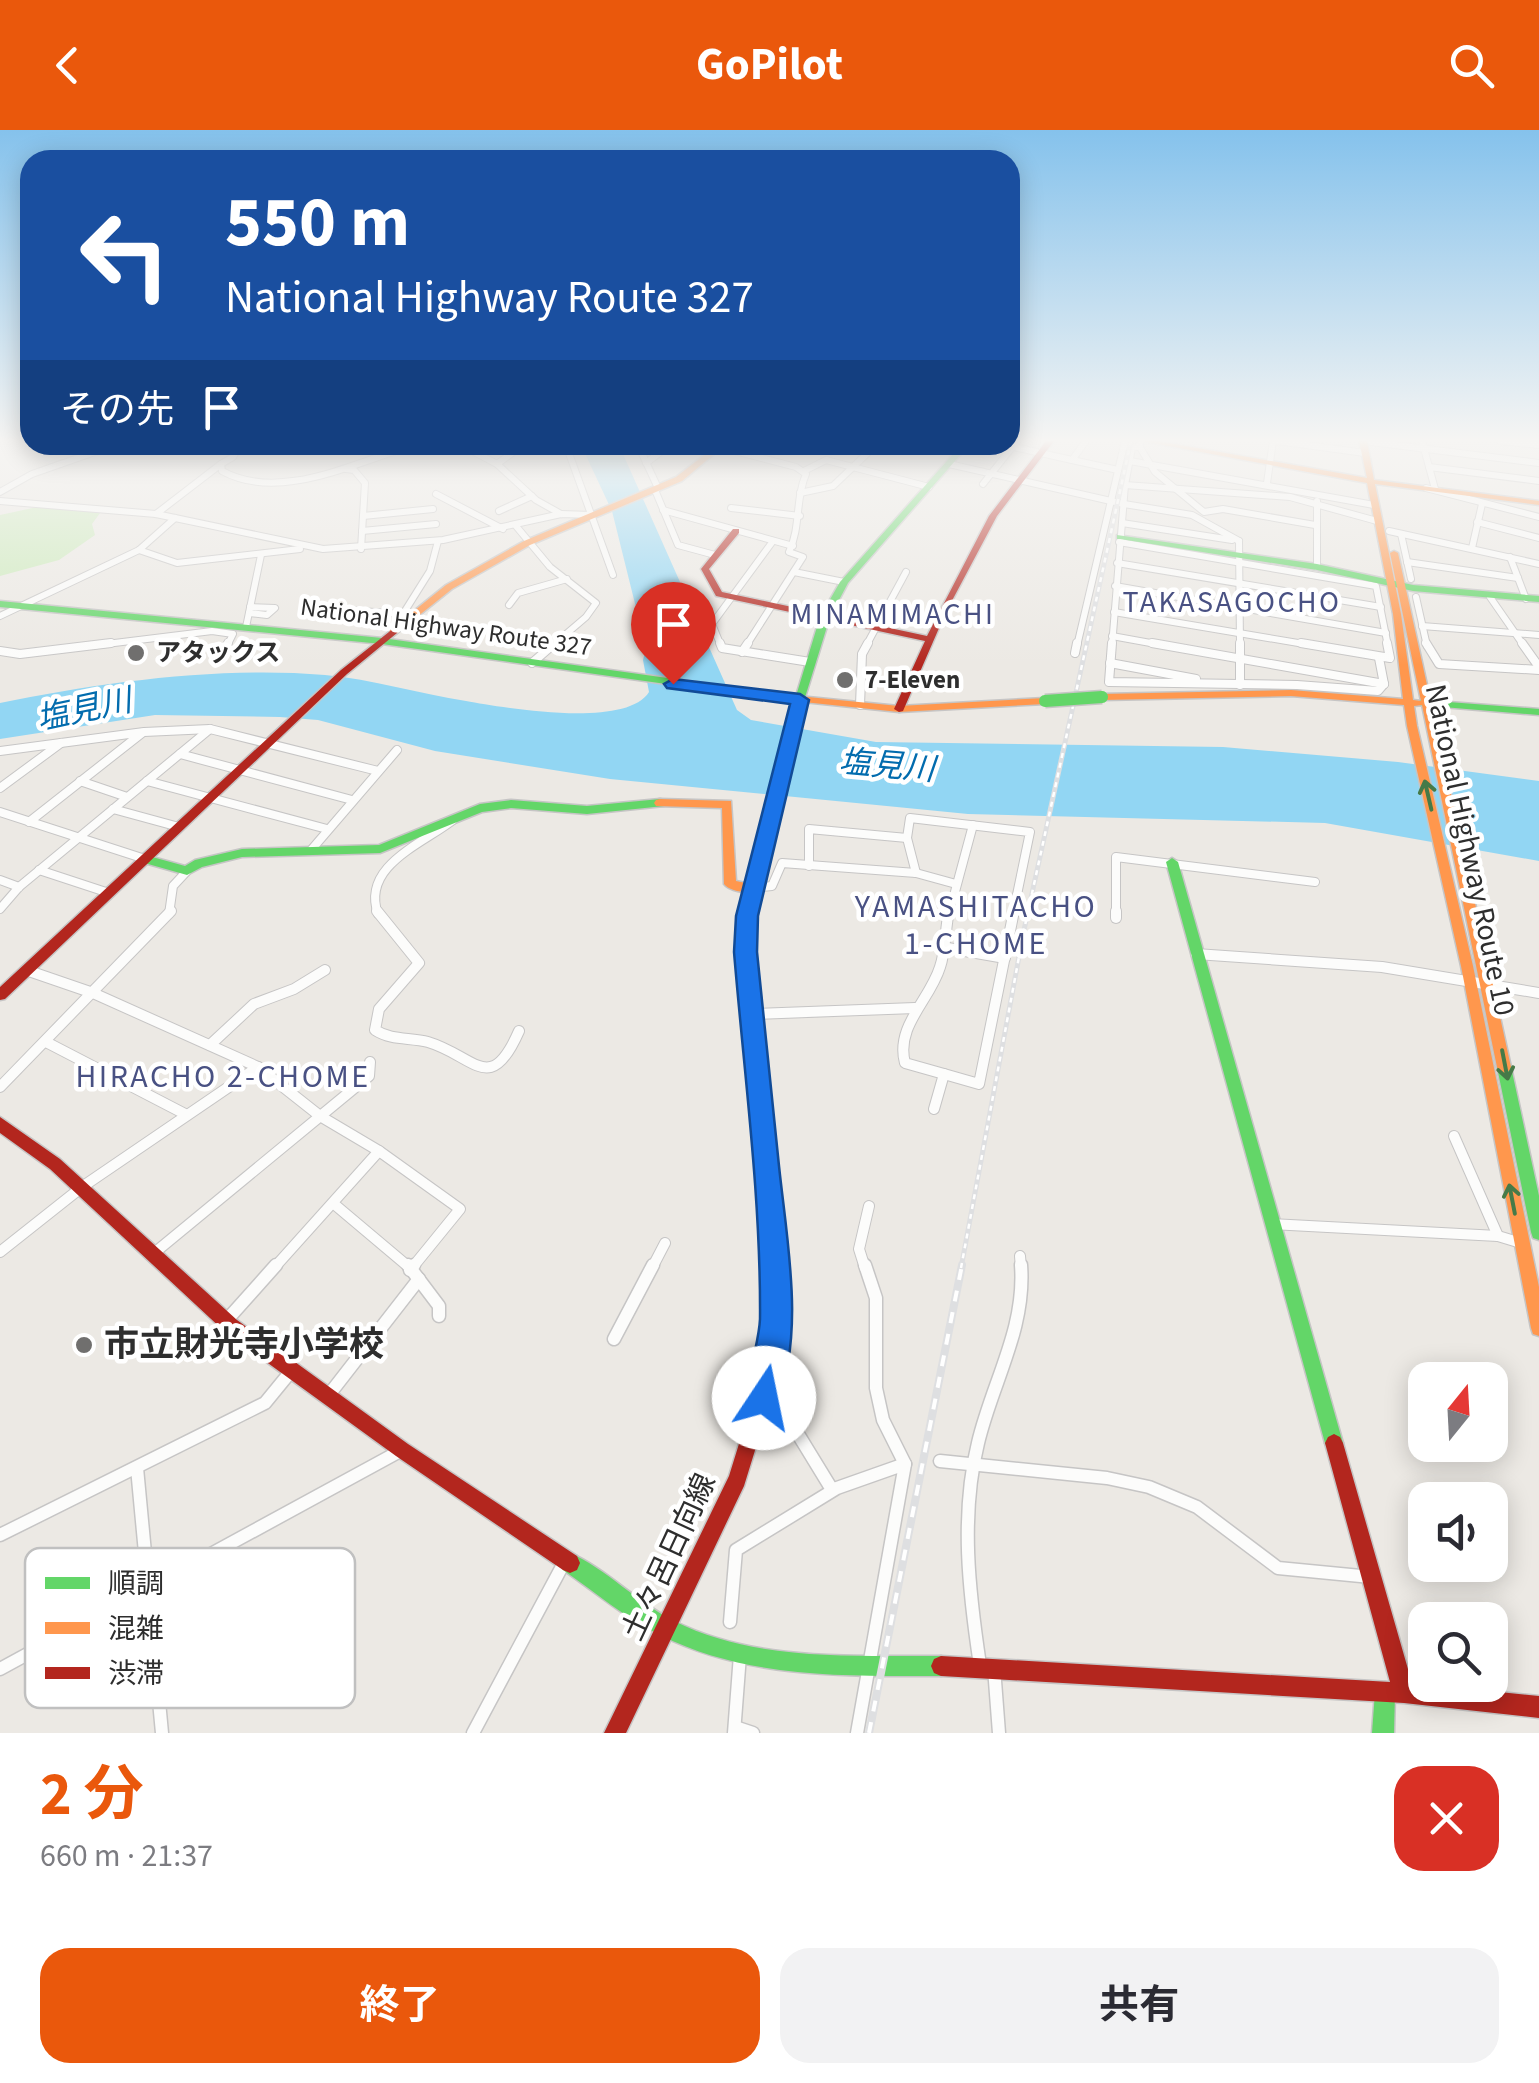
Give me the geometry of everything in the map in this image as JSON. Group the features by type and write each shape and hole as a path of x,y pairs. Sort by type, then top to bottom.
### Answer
{"main road":[{"path":"0,995 408,615 463,578 588,516"},
{"name":"土々呂日向線","path":"615,1733 737,1480 760,1410 775,1338 775,1274 746,952 752,888 798,704 825,618 844,582 903,516"},
{"path":"899,709 993,516"},
{"name":"National Highway Route 10","path":"1383,516 1385,523"},
{"name":"National Highway Route 10","path":"1383,516 1401,583 1416,703 1444,864 1539,1328"},
{"path":"736,530 705,574 714,590 731,598 930,640"},
{"path":"1116,534 1490,597 1532,599"},
{"name":"National Highway Route 327","path":"5,608 26,605 152,617 248,616 382,641 798,704 899,709 1102,697 1291,693 1539,712"},
{"name":"National Highway Route 10","path":"1420,727 1462,867 1539,1232"},
{"path":"144,859 187,870 198,863 229,856 312,849 380,849 459,815 511,804 588,810 632,804 727,804 730,884 752,888"},
{"path":"1172,862 1404,1693"},
{"path":"0,1124 28,1141 82,1187 226,1321 402,1450 667,1628 740,1655 793,1664 987,1668 1404,1693 1539,1707"},
{"path":"1383,1733 1385,1692"}],"street":[{"path":"165,516 308,548"},
{"path":"360,549 363,516"},
{"path":"477,516 503,530"},
{"path":"139,550 176,563 308,548 360,549 503,530 554,516"},
{"path":"593,516 613,575"},
{"path":"665,516 678,545 715,555"},
{"path":"684,516 793,546"},
{"path":"742,652 803,557 790,554 800,532 800,516"},
{"path":"1113,516 1117,563 1109,682 1378,691 1384,684"},
{"path":"1075,653 1121,516"},
{"path":"1114,612 1390,658 1376,586 1240,553 1193,516"},
{"path":"1264,516 1316,524"},
{"path":"1316,516 1317,568"},
{"path":"1358,516 1385,523 1407,562 1401,583"},
{"path":"1369,516 1435,544 1472,548 1539,564"},
{"path":"1472,548 1479,516"},
{"path":"26,605 139,550 175,518"},
{"path":"1478,522 1539,538"},
{"path":"362,531 436,524"},
{"path":"516,526 527,543 594,599 595,610 553,641 532,663"},
{"path":"347,610 408,615 430,571 438,541"},
{"path":"773,541 712,624 722,648 810,662"},
{"path":"1240,553 1240,684"},
{"path":"248,616 262,555"},
{"path":"1510,557 1532,599"},
{"path":"1407,562 1518,578"},
{"path":"1117,563 1381,607"},
{"path":"794,572 844,582"},
{"path":"860,705 862,654 906,572"},
{"path":"508,605 518,593 566,579"},
{"path":"1115,586 1386,632"},
{"path":"1416,597 1426,644 1439,664 1539,669"},
{"path":"1490,597 1539,669"},
{"path":"0,616 5,608"},
{"path":"0,627 5,608"},
{"path":"147,638 152,617"},
{"path":"1422,626 1539,635"},
{"path":"0,651 20,654 212,630 233,634 221,658"},
{"path":"1112,636 1384,684"},
{"path":"1379,658 1384,684"},
{"path":"1110,663 1223,684"},
{"path":"0,909 19,887 210,729"},
{"path":"0,751 144,732 210,729 378,771"},
{"path":"29,822 144,732"},
{"path":"0,788 63,742"},
{"path":"312,849 398,750"},
{"path":"180,754 352,800"},
{"path":"80,781 128,797"},
{"path":"146,781 327,830"},
{"path":"113,809 179,827"},
{"path":"0,812 144,859"},
{"path":"459,815 385,870 372,887 370,897 378,916 420,963 380,1009 375,1030 383,1036 428,1042 477,1070 487,1070 508,1058 519,1031"},
{"path":"916,873 907,838 910,818 973,825 1030,832 980,1084 905,1063 905,1032 940,966 956,884 973,825"},
{"path":"809,866 809,829 907,838"},
{"path":"1116,918 1116,857 1315,882"},
{"path":"752,888 772,886 782,864 916,873 956,884"},
{"path":"39,870 109,893"},
{"path":"0,1087 171,912 173,886 187,870"},
{"path":"0,880 19,887"},
{"path":"942,947 1004,958"},
{"path":"1196,954 1382,967 1539,993"},
{"path":"26,970 93,993 258,1067 320,1116 379,1151 460,1210 328,1396"},
{"path":"210,1045 254,1004 325,970"},
{"path":"752,1014 916,1008"},
{"path":"46,1042 184,1114"},
{"path":"153,1254 368,1076 370,1062"},
{"path":"0,1252 82,1187 258,1067"},
{"path":"934,1109 944,1074"},
{"path":"1454,1136 1498,1236"},
{"path":"226,1321 379,1151"},
{"path":"334,1204 389,1246 440,1306 439,1316"},
{"path":"856,1733 905,1464 883,1420 876,1388 876,1298 859,1249 869,1206"},
{"path":"1271,1224 1498,1236 1521,1243"},
{"path":"614,1339 666,1242"},
{"path":"999,1733 971,1612 968,1554 973,1466 993,1390 1020,1314 1024,1287 1020,1256"},
{"path":"0,1535 265,1402 292,1370"},
{"path":"760,1410 790,1421 831,1488"},
{"path":"224,1548 402,1450"},
{"path":"940,1461 1107,1478 1149,1487 1196,1508 1278,1568 1370,1577"},
{"path":"730,1622 736,1550 831,1488 905,1464"},
{"path":"138,1468 143,1548"},
{"path":"472,1733 565,1561"},
{"path":"740,1655 734,1730 753,1733"},
{"path":"0,1669 25,1656"},
{"path":"159,1708 162,1733"}],"green space":[{"path":"0,516 98,516 92,524 95,535 59,560 0,576"}],"water":[{"name":"塩見川","path":"613,516 651,516 737,710 751,720 876,742 1223,747 1398,762 1539,781 1539,861 1325,823 968,814 610,779 435,751 318,720 155,715 0,739 0,703 79,688 203,674 325,675 535,711 616,710 636,703 649,692 643,660 646,648"}],"railway":[{"path":"961,1268 1024,930 1115,516"},
{"path":"869,1733 962,1265"}],"traffic: fast":[{"path":"749,911 751,888 797,707 825,617 844,582 902,516"},
{"path":"1120,537 1317,567 1413,588 1539,599"},
{"path":"0,604 382,641 798,699"},
{"path":"1045,701 1102,697"},
{"path":"1423,703 1539,712"},
{"path":"145,859 187,871 199,863 242,853 380,849 480,808 511,804 587,810 660,803"},
{"path":"1172,862 1334,1443"},
{"path":"1504,1067 1539,1232"},
{"path":"570,1563 667,1628 733,1652 801,1663 941,1666"},
{"path":"1383,1733 1385,1692"}],"traffic: slow":[{"path":"394,631 449,587 527,543 592,516"},
{"path":"1378,516 1397,614 1412,726 1467,966 1539,1328"},
{"path":"1394,553 1504,1067"},
{"path":"1102,697 1291,693 1418,703"},
{"path":"798,699 899,709 1045,701"},
{"path":"660,803 727,804 730,884 751,888"}],"traffic: jam":[{"path":"899,709 942,612 993,516"},
{"path":"736,531 705,569 719,594 930,639"},
{"path":"0,995 344,672 394,631"},
{"path":"615,1733 737,1479 769,1376 775,1338 775,1274 745,951 749,911"},
{"path":"0,1124 55,1164 231,1326 402,1450 570,1563"},
{"path":"1334,1443 1404,1693"},
{"path":"941,1666 1404,1693 1539,1707"}],"place":[{"name":"アタックス","path":"136,653"},
{"name":"7-Eleven","path":"845,680"},
{"name":"市立財光寺小学校","path":"84,1345"}],"district":[{"name":"TAKASAGOCHO","path":"1232,602"},
{"name":"MINAMIMACHI","path":"893,614"},
{"name":"YAMASHITACHO 1-CHOME","path":"976,926"},
{"name":"HIRACHO 2-CHOME","path":"223,1077"}],"route":[{"path":"673,684 800,700 772,801 747,916 746,952 775,1274 775,1338 764,1398"}]}
